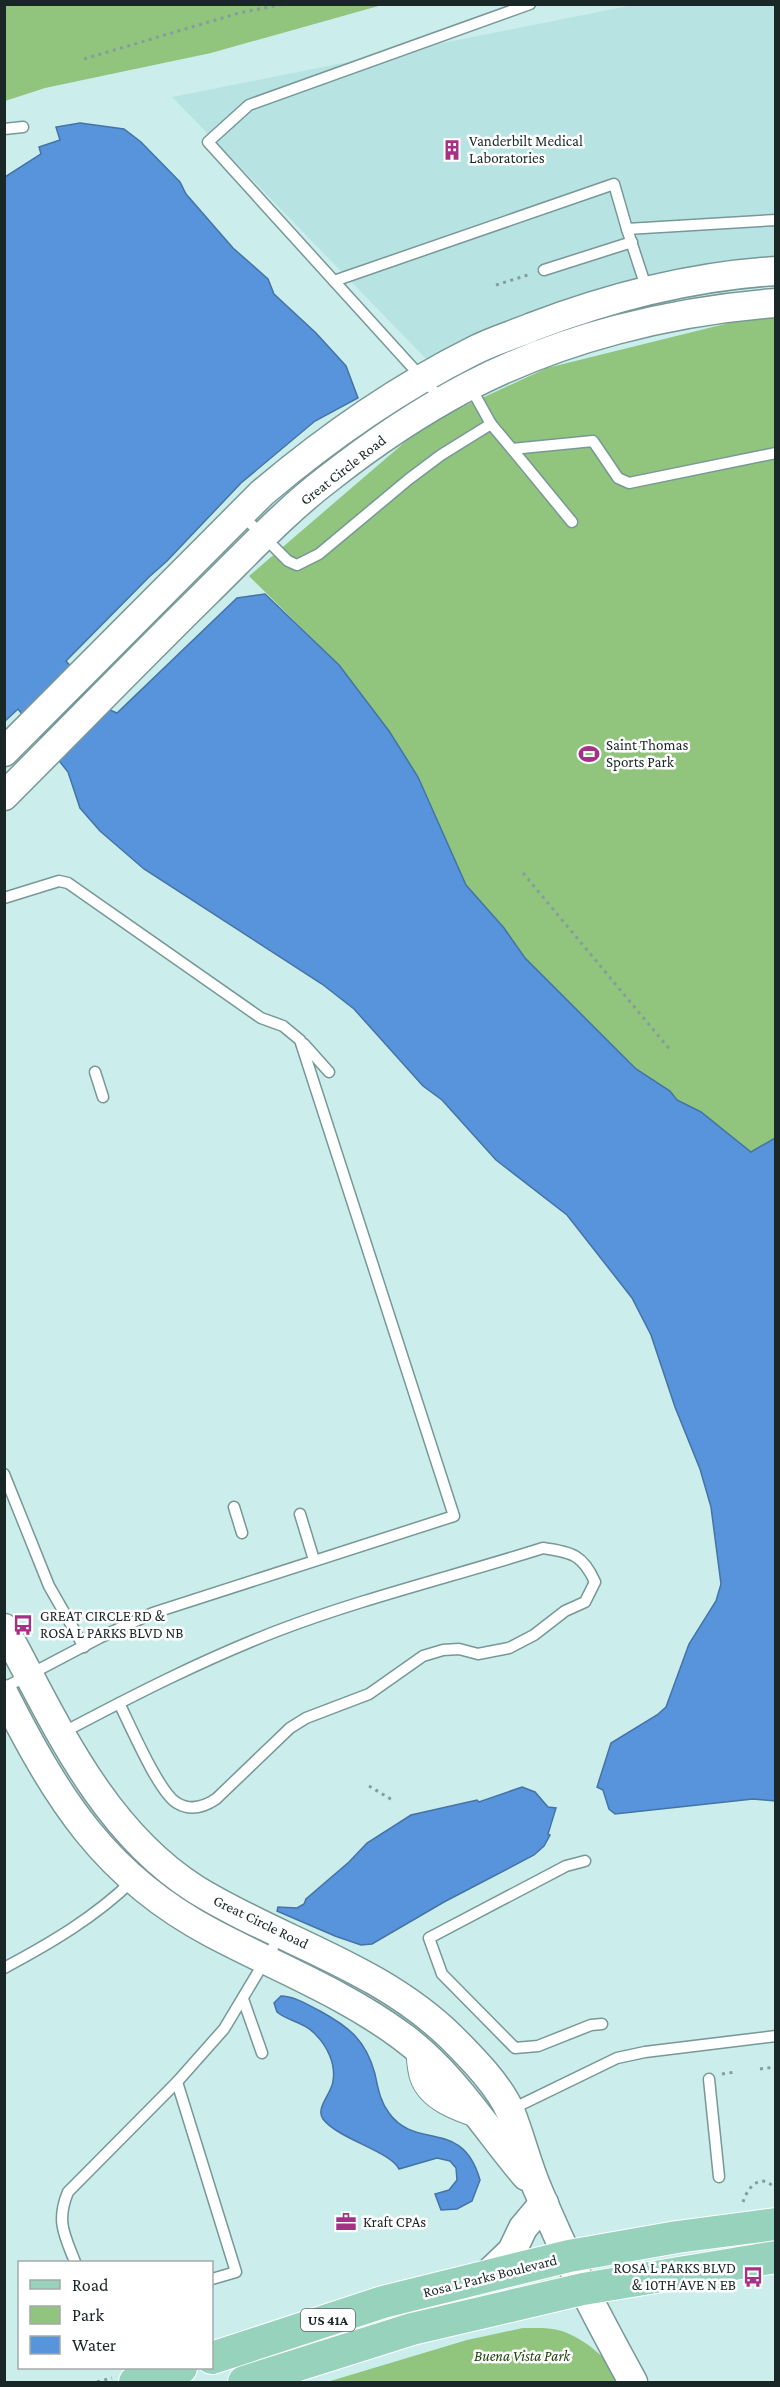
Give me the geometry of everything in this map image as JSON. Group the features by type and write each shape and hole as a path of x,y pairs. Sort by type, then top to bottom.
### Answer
{"main road":[{"name":"Rosa L Parks Boulevard","path":"213,2358 383,2302 569,2256 677,2237 776,2224"},
{"name":"US 41A","path":"244,2382 412,2329 583,2289 776,2257"},
{"path":"135,2382 176,2369"}],"street":[{"name":"Great Circle Road","path":"4,752 277,480 388,398 474,350 597,304 647,290 724,276 776,271"},
{"name":"Great Circle Road","path":"4,796 262,536 327,479 375,443 470,386 572,344 630,327 689,314 742,305 776,303"},
{"name":"Great Circle Road","path":"4,1628 61,1733 99,1796 143,1847 193,1887 220,1904 347,1964 397,1993 450,2036 490,2080 510,2110 540,2196 583,2289 633,2382"},
{"name":"Great Circle Road","path":"4,1694 37,1757 66,1805 97,1844 133,1880 162,1903 209,1932 370,2015 416,2048 451,2083 540,2196"},
{"path":"486,2276 512,2251 540,2196"}],"lane":[{"path":"442,401 208,142 249,105 530,4"},
{"path":"4,129 23,127"},
{"path":"334,281 614,184 647,290"},
{"path":"627,229 776,220"},
{"path":"544,270 632,242"},
{"path":"470,386 491,424 572,522"},
{"path":"241,514 293,565 308,561 441,455 491,424"},
{"path":"512,449 593,441 618,478 628,483 776,453"},
{"path":"4,898 59,881 68,883 261,1018 283,1026 300,1040 329,1072"},
{"path":"4,1688 153,1613 454,1516 300,1040"},
{"path":"94,1072 103,1097"},
{"path":"4,1474 49,1586 84,1647"},
{"path":"234,1507 242,1533"},
{"path":"300,1514 314,1560"},
{"path":"61,1733 166,1678 279,1630 543,1548 563,1551 588,1564 595,1582 585,1602 565,1611 534,1635 508,1647 478,1654 459,1649 443,1650 423,1656 369,1694 306,1718 282,1735 216,1799 202,1806 184,1807 169,1797 119,1704"},
{"path":"585,1861 566,1866 429,1938 442,1974 514,2048 538,2046 591,2025 602,2024"},
{"path":"4,1968 45,1946 113,1900 133,1880"},
{"path":"75,2261 61,2224 62,2208 68,2192 225,2030 281,1934"},
{"path":"243,1999 262,2054"},
{"path":"510,2110 617,2058 645,2052 776,2036"},
{"path":"709,2079 719,2177"},
{"path":"177,2082 236,2272 213,2279"}],"path":[{"path":"84,59 239,13 284,4"},
{"path":"496,285 544,270"},
{"path":"523,873 671,1051"},
{"path":"369,1786 394,1802"},
{"path":"760,2069 774,2067"},
{"path":"722,2074 735,2072"},
{"path":"743,2202 754,2183 769,2183 776,2190"}],"shaded area":[{"path":"633,5 775,5 775,262 429,362 172,97"}],"green space":[{"path":"5,4 382,5 211,53 45,88 5,101"},
{"name":"Saint Thomas Sports Park","path":"775,316 775,1138 751,1152 701,1112 677,1100 670,1091 636,1069 525,958 504,928 466,885 418,777 389,731 339,665 249,576 426,424 547,368 749,318"},
{"name":"Buena Vista Park","path":"523,2328 557,2330 580,2339 611,2366 623,2382 327,2382 467,2340"}],"water":[{"path":"80,123 124,129 141,142 180,182 186,194 233,248 268,279 274,294 316,333 346,366 358,398 315,421 241,483 167,561 66,661 110,710 117,713 237,598 265,594 339,665 389,731 418,777 466,885 504,928 525,958 636,1069 670,1091 677,1100 701,1112 751,1152 775,1138 775,1801 753,1799 615,1814 609,1809 603,1790 597,1787 611,1743 666,1707 689,1644 716,1601 721,1584 711,1507 700,1469 675,1407 651,1335 632,1298 567,1215 496,1160 442,1100 423,1086 354,1009 322,984 144,869 100,831 80,808 68,772 18,709 5,721 5,177 41,154 39,147 60,140 56,127"},
{"path":"522,1787 535,1792 548,1807 556,1808 548,1834 550,1835 544,1846 534,1855 444,1902 372,1944 361,1945 335,1936 277,1911 278,1907 297,1908 304,1904 306,1899 349,1862 367,1843 411,1815 477,1800 479,1802"},
{"path":"281,1996 296,1999 320,2011 340,2023 355,2036 367,2052 383,2104 400,2124 412,2131 450,2141 462,2148 472,2161 480,2180 472,2201 457,2209 441,2210 435,2194 449,2190 457,2180 456,2168 450,2161 437,2158 399,2169 385,2156 340,2133 323,2119 322,2105 332,2086 334,2075 330,2056 324,2044 312,2031 277,2012 274,2003"}],"place":[{"name":"Vanderbilt Medical Laboratories","path":"452,150"},
{"name":"Saint Thomas Sports Park","path":"589,754"},
{"name":"GREAT CIRCLE RD & ROSA L PARKS BLVD NB","path":"23,1625"},
{"name":"Kraft CPAs","path":"346,2222"},
{"name":"ROSA L PARKS BLVD & 10TH AVE N EB","path":"753,2277"}]}
